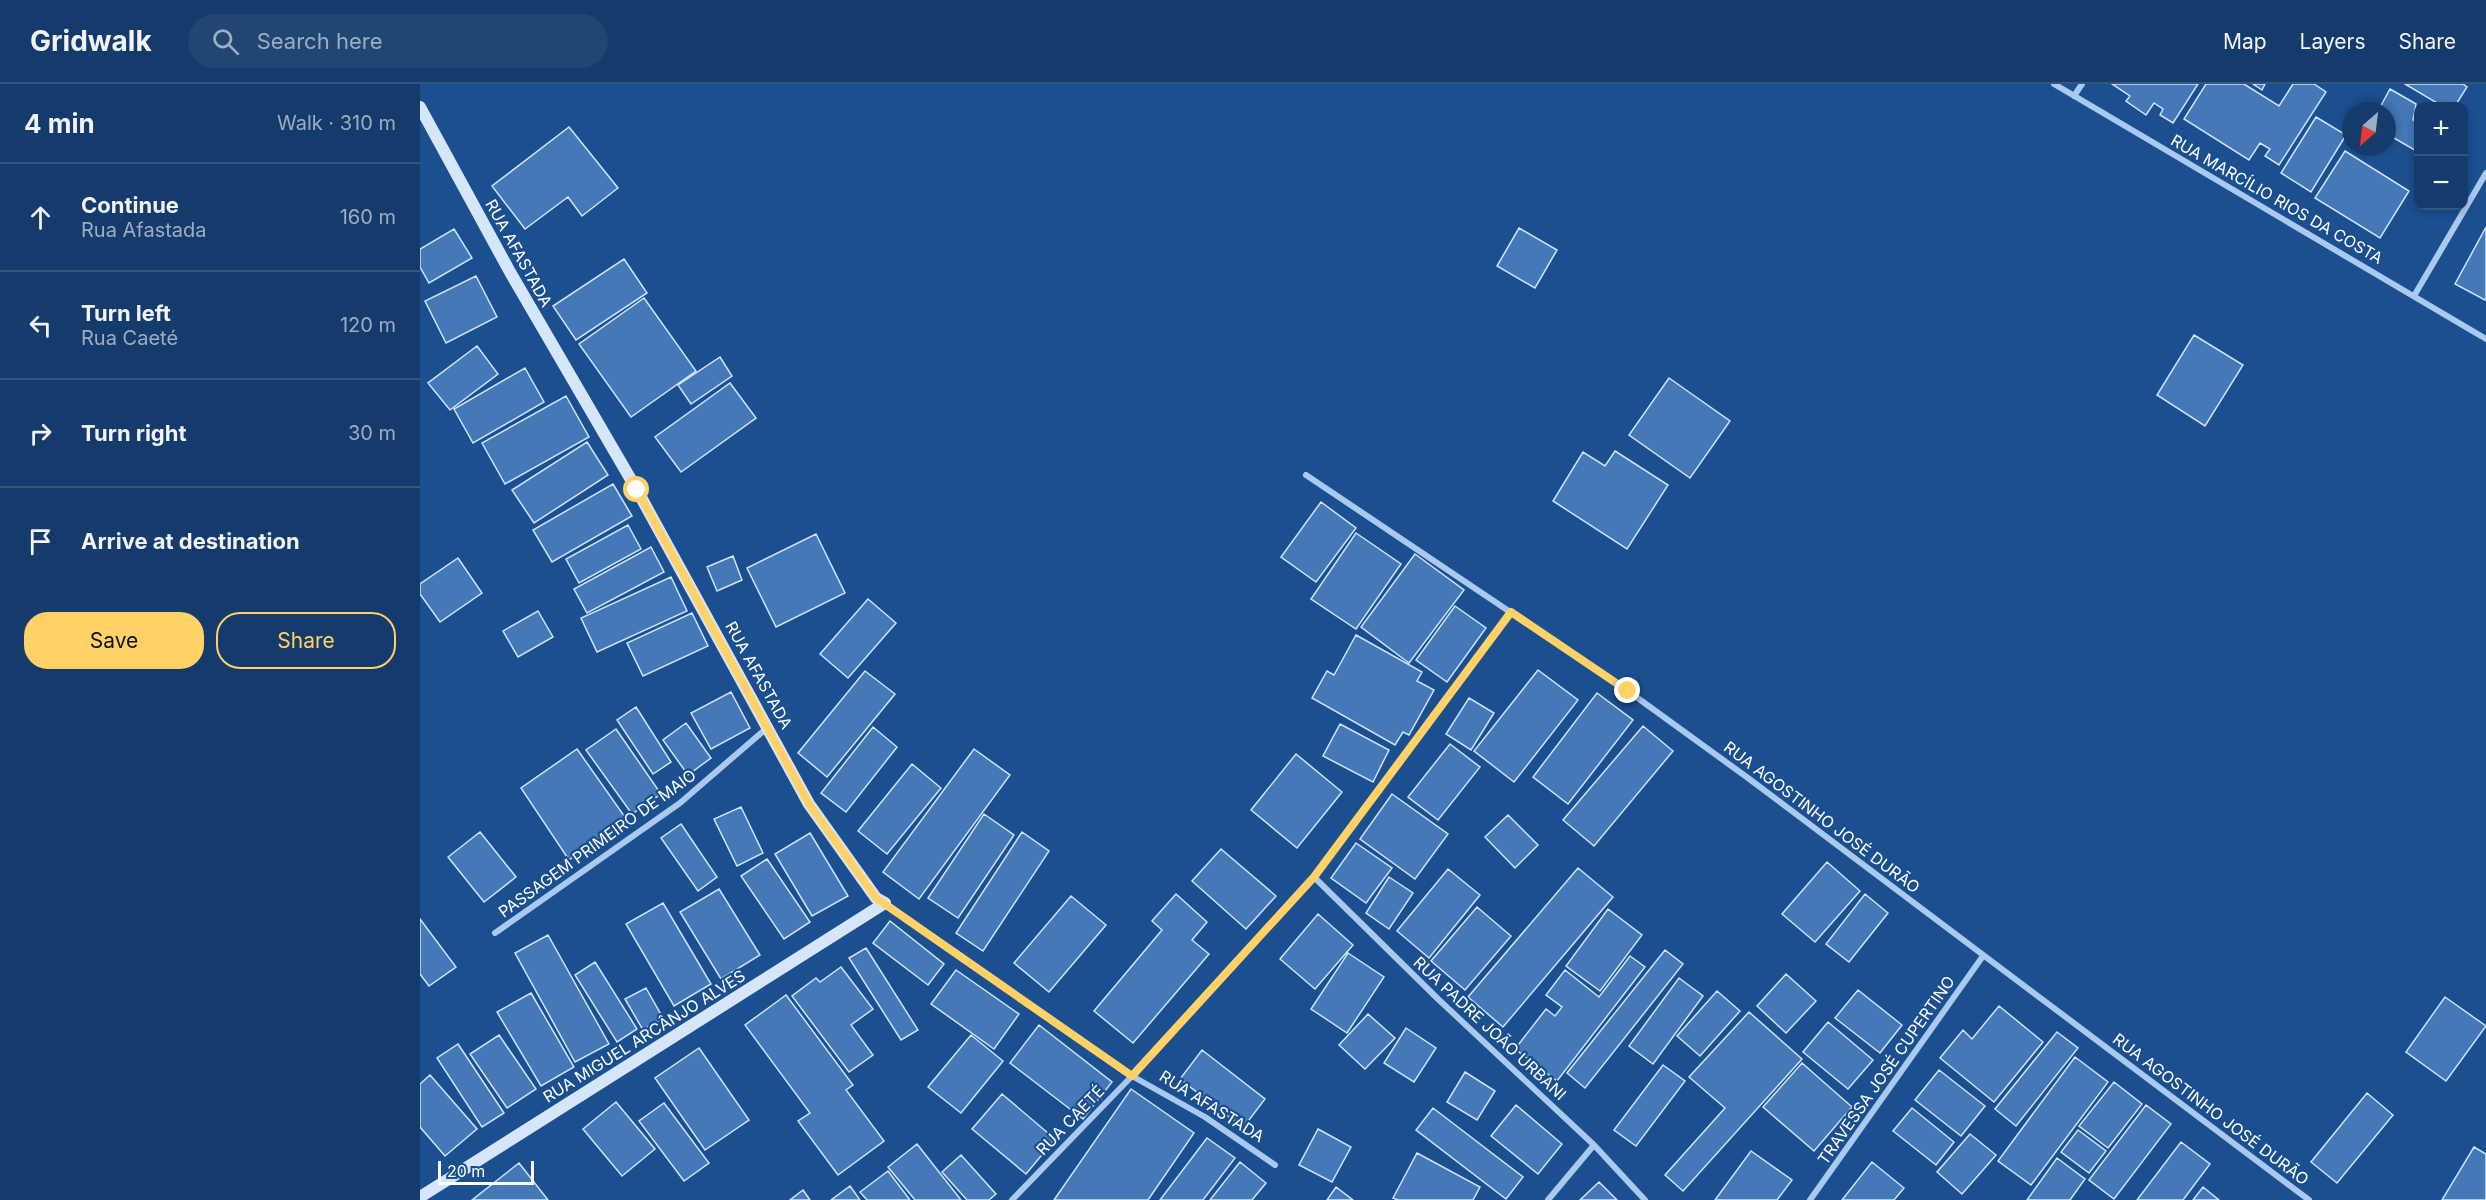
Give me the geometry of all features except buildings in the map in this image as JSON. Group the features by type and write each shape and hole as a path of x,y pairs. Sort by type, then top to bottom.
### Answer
{"street":[{"name":"RUA MARCÍLIO RIOS DA COSTA","path":"2054,84 2486,339"},
{"path":"2074,96 2082,84"},
{"name":"RUA AFASTADA","path":"420,107 510,272 637,490 769,726 809,804 876,898 1132,1076 1205,1117 1275,1165"},
{"path":"2414,296 2486,173"},
{"name":"RUA AGOSTINHO JOSÉ DURÃO","path":"1306,475 1628,691 1748,778 2309,1200"},
{"name":"RUA CAETÉ","path":"1012,1200 1132,1076 1314,877 1511,612"},
{"name":"PASSAGEM PRIMEIRO DE MAIO","path":"495,933 680,803 769,726"},
{"name":"RUA PADRE JOÃO URBANI","path":"1314,877 1438,999 1594,1145 1645,1200"},
{"name":"RUA MIGUEL ARCÂNJO ALVES","path":"420,1197 885,903"},
{"name":"TRAVESSA JOSÉ CUPERTINO","path":"1810,1200 1983,956"},
{"path":"1548,1200 1594,1145"}],"route":[{"path":"637,490 769,726 809,804 876,898 1132,1076 1335,852 1511,612 1628,691"}]}
